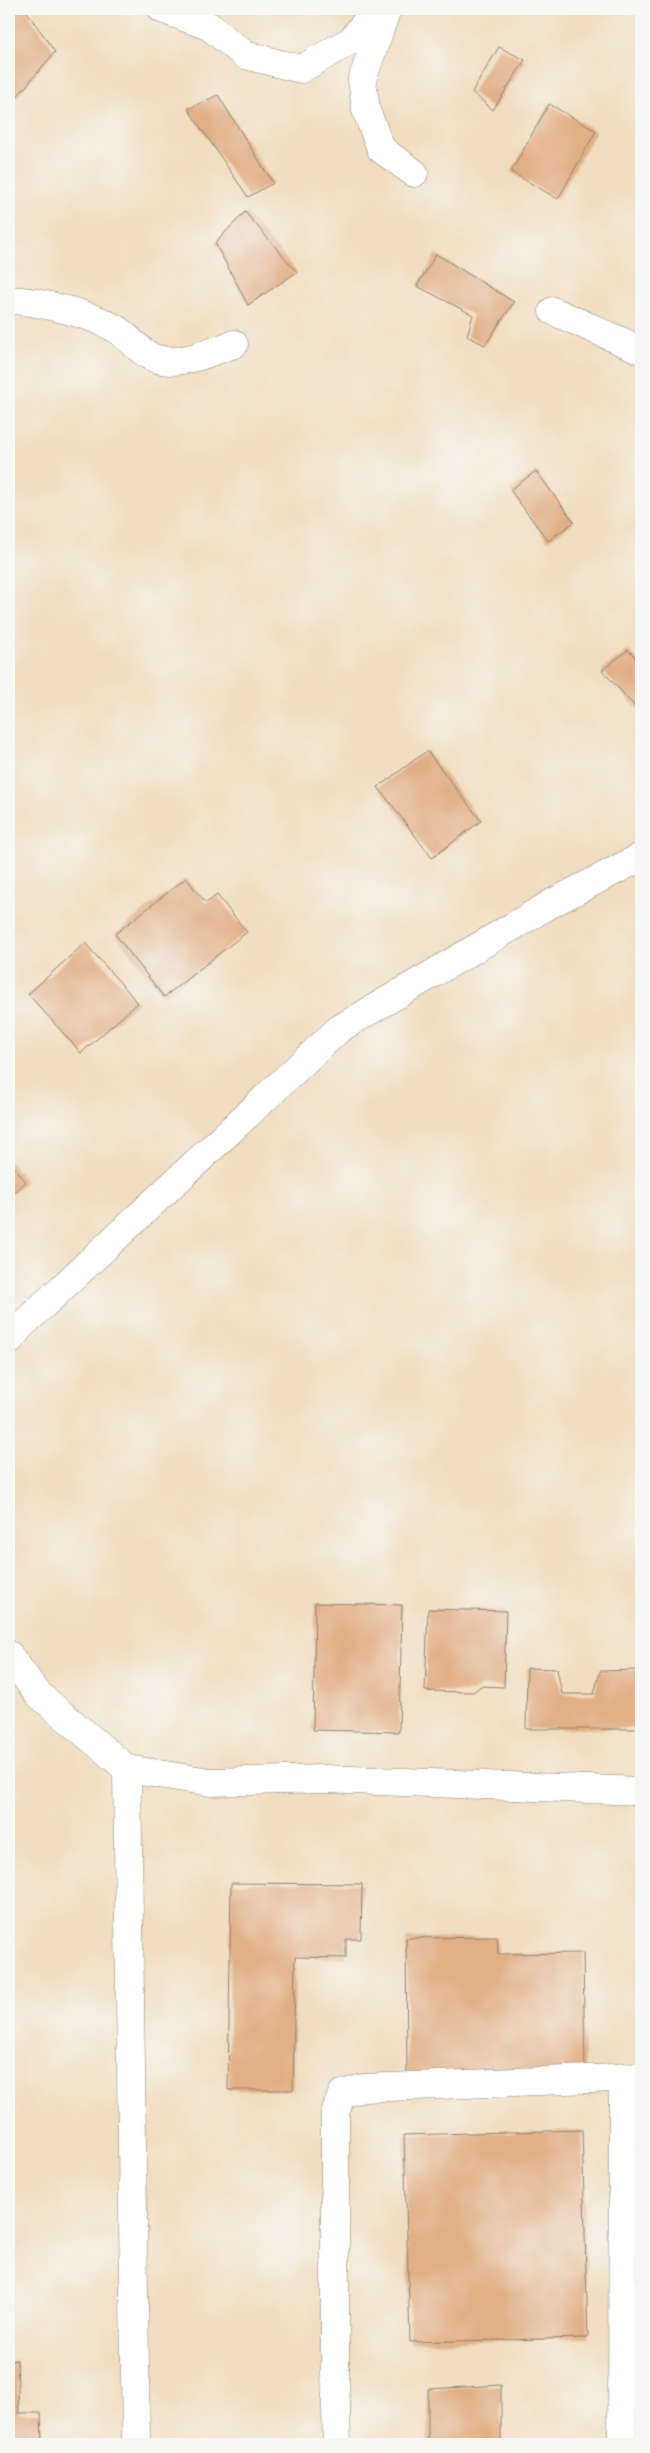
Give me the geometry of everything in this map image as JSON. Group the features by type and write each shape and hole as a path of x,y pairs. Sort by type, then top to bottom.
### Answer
{"street":[{"path":"162,9 209,26 245,56 301,69 352,40 375,9"},
{"path":"387,9 362,80 366,110 381,149 414,173"},
{"path":"9,300 31,301 76,313 115,329 148,357 170,361 191,358 234,344"},
{"path":"552,312 641,350"},
{"path":"9,1341 20,1327 339,1030 554,902 641,857"},
{"path":"9,1655 37,1693 127,1769 210,1782 324,1780 641,1790"},
{"path":"127,1769 136,2444"},
{"path":"337,2444 335,2370 335,2113 342,2094 363,2088 632,2077 622,2444"}],"building":[{"path":"9,9 25,9 55,52 14,100 9,93"},
{"path":"499,47 525,60 493,110 472,92"},
{"path":"218,95 273,183 248,197 188,109"},
{"path":"549,104 596,131 558,199 511,172"},
{"path":"245,212 297,272 248,305 215,243"},
{"path":"436,254 514,302 485,345 467,336 473,315 417,286"},
{"path":"536,471 574,522 548,541 510,490"},
{"path":"628,650 641,663 641,705 637,709 602,670"},
{"path":"427,751 481,821 432,858 378,787"},
{"path":"186,878 206,903 217,895 247,932 164,997 115,934"},
{"path":"85,943 138,1003 81,1053 28,994"},
{"path":"9,1160 26,1182 9,1196"},
{"path":"315,1603 402,1605 399,1732 313,1730"},
{"path":"428,1609 506,1611 504,1687 481,1686 473,1692 425,1691"},
{"path":"527,1668 557,1669 562,1694 594,1694 600,1671 641,1670 641,1729 526,1729"},
{"path":"231,1883 362,1884 361,1939 346,1939 346,1958 295,1957 293,2090 228,2090"},
{"path":"497,1937 498,1954 583,1953 585,2072 407,2073 406,1938"},
{"path":"582,2130 588,2338 410,2342 404,2135"},
{"path":"17,2360 19,2413 41,2413 42,2444 9,2444 9,2361"},
{"path":"501,2385 501,2444 428,2444 428,2389"}]}
